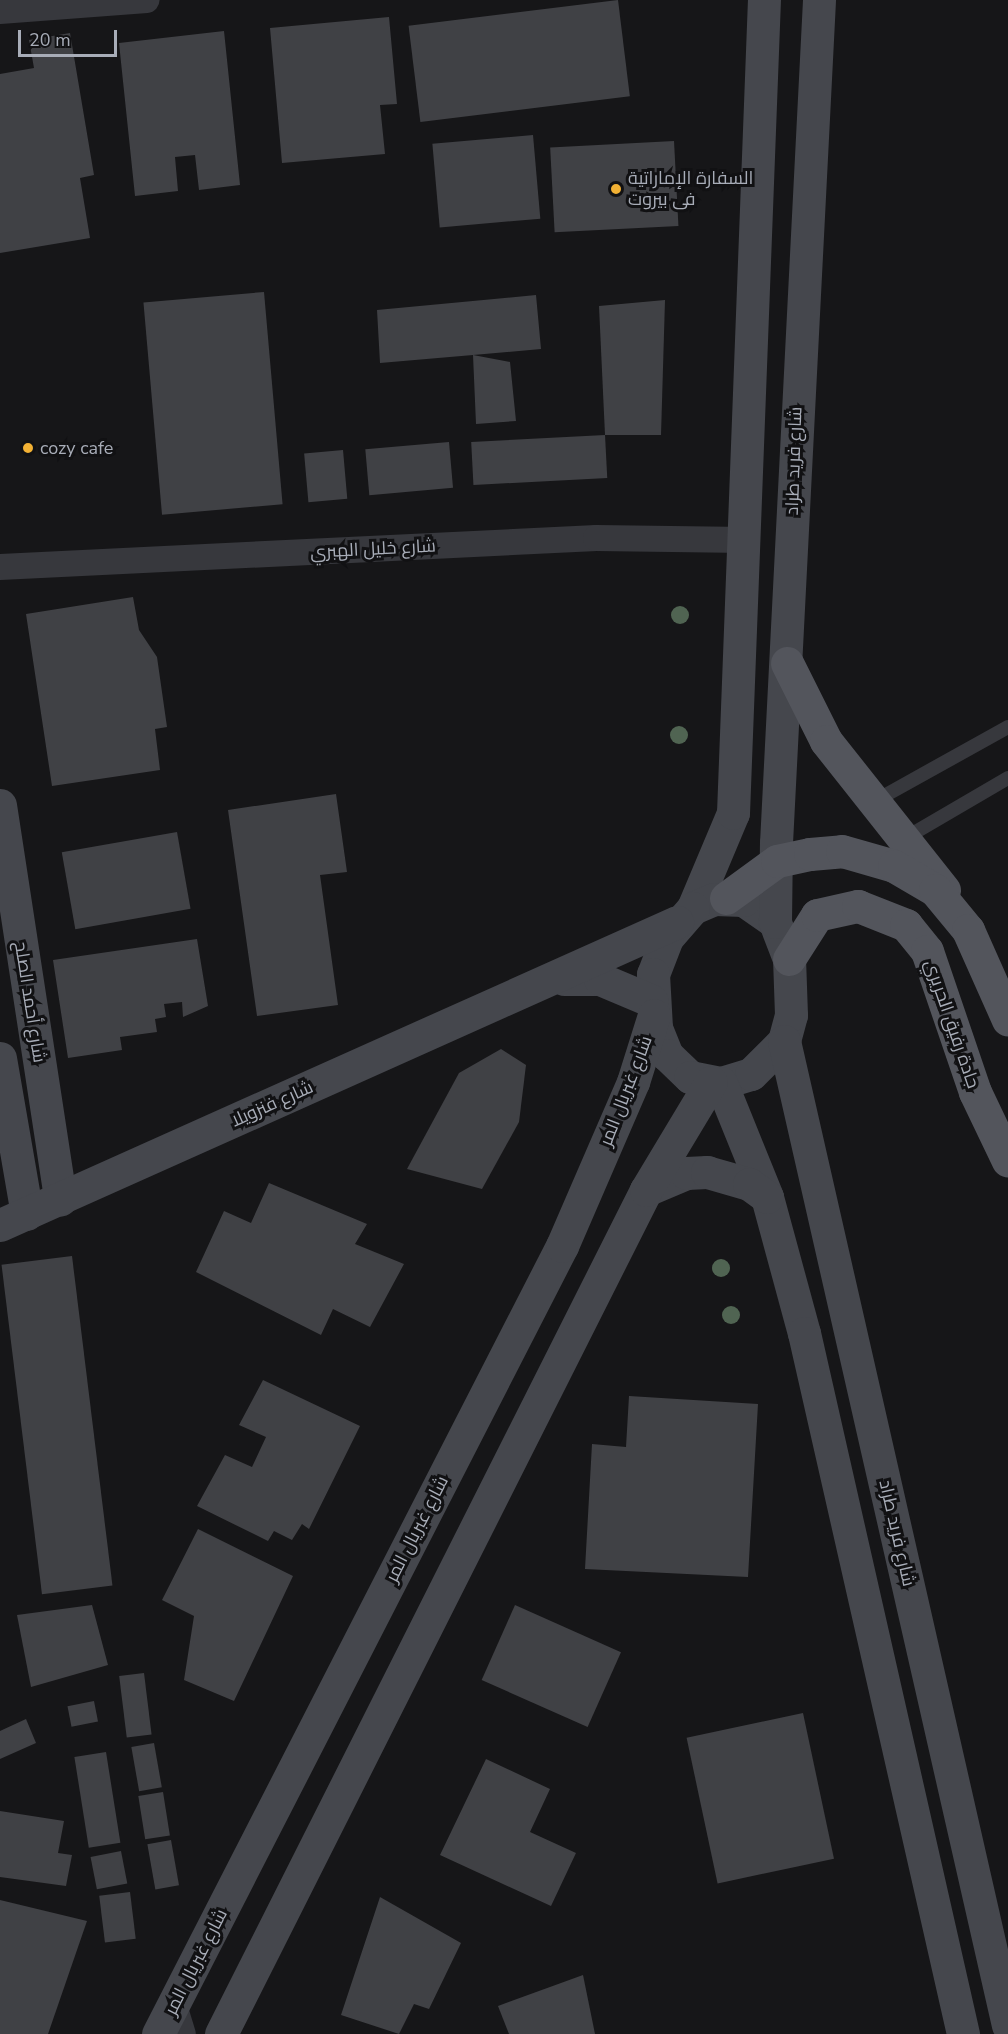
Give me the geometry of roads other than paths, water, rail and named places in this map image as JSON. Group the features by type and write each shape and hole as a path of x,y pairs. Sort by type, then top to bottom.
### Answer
{"main road":[{"path":"726,898 756,905 775,922 789,959 791,1015 784,1041 751,1074 716,1083 677,1068 660,1042 653,1008 658,955 686,915 733,813 747,540 764,0"},
{"name":"شارع فريد طراد","path":"775,922 819,0"},
{"path":"787,663 826,741 907,837 968,930 1008,1020"},
{"name":"شارع أحمد الصلح","path":"0,805 60,1199"},
{"path":"686,915 726,898 777,861 842,851 894,866 935,890 968,930"},
{"name":"جادة رفيق الحريري","path":"789,959 817,915 858,906 906,925 927,951 979,1103 1008,1161"},
{"name":"شارع فنزويلا","path":"13,1220 544,982 686,915"},
{"name":"شارع فنزويلا","path":"544,982 600,979 653,1008"},
{"name":"شارع غبريال المر","path":"158,2034 178,2020 562,1246 633,1082 653,1008"},
{"name":"شارع فريد طراد","path":"784,1041 1008,2025"},
{"path":"0,1058 13,1220"},
{"path":"220,2034 646,1190 716,1083"},
{"path":"716,1083 767,1197 824,1418 963,2034"},
{"path":"646,1190 686,1173 707,1172 739,1180 767,1197"}],"street":[{"path":"0,11 147,0"},
{"name":"شارع خليل الهبري","path":"0,567 596,538 747,540"}],"lane":[{"path":"875,801 1008,727"},
{"path":"907,837 1008,778"}],"place":[{"name":"السفارة الإماراتية فى بيروت","path":"616,189"},
{"name":"cozy cafe","path":"28,448"}]}
